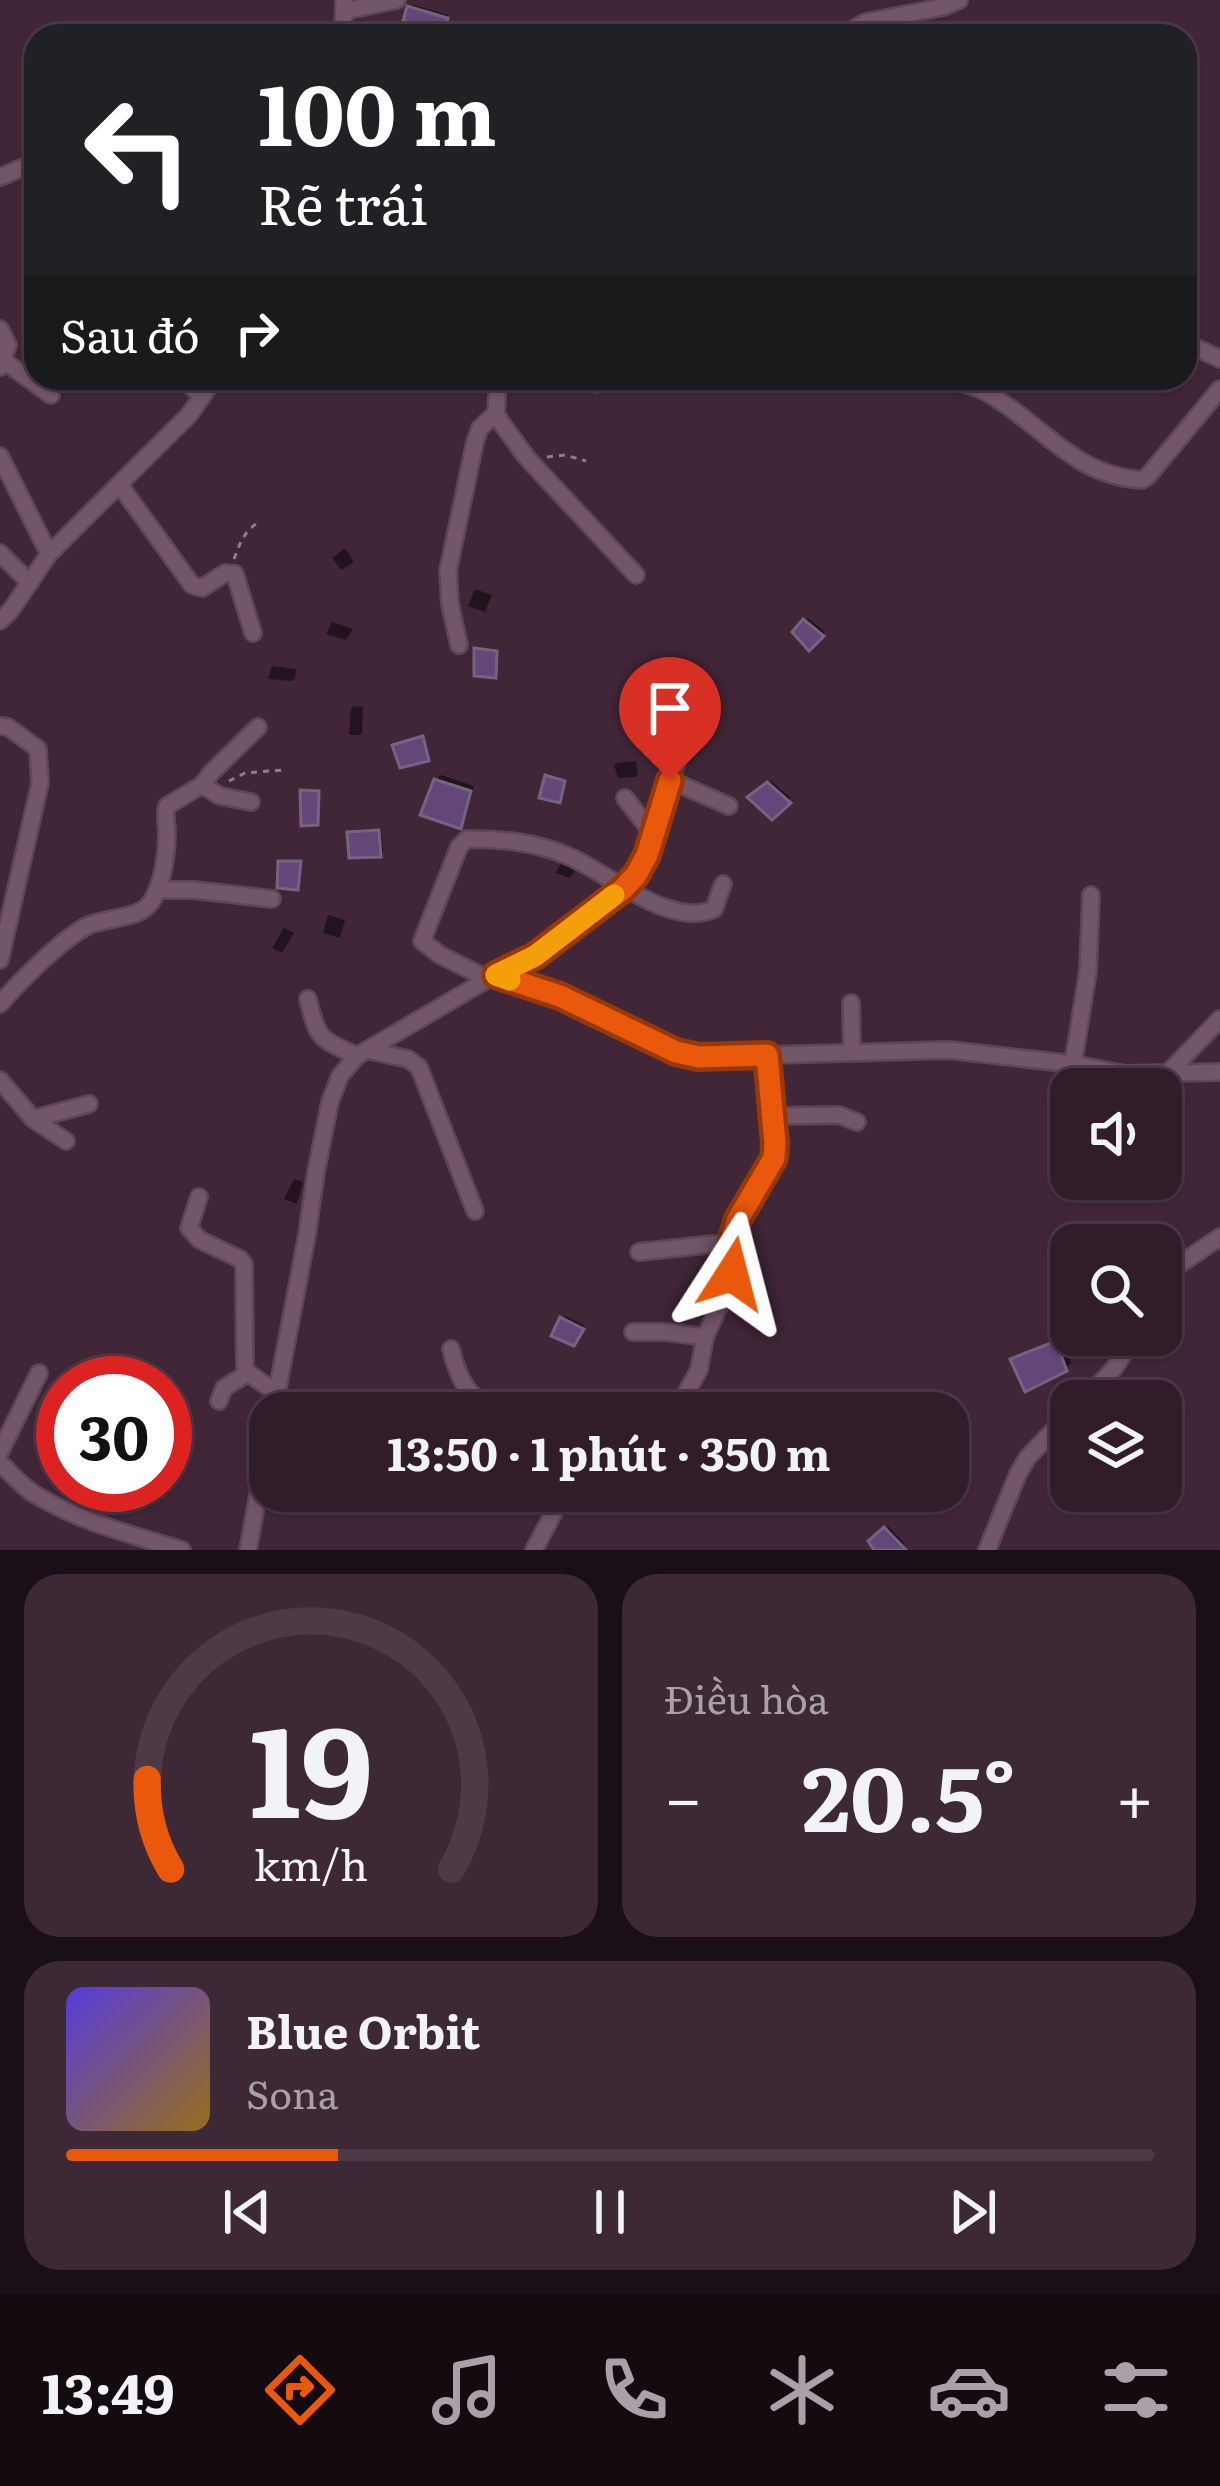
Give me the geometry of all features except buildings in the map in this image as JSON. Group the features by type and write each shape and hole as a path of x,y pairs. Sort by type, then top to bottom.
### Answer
{"street":[{"path":"344,6 397,0"},
{"path":"863,24 959,0"},
{"path":"0,328 8,345 2,364"},
{"path":"981,390 1082,464 1142,480 1220,389"},
{"path":"43,390 51,395"},
{"path":"195,390 202,396"},
{"path":"0,621 49,554 189,415 206,390"},
{"path":"497,390 496,413 527,458 636,574"},
{"path":"458,645 448,571 475,442 496,413"},
{"path":"0,456 49,554"},
{"path":"119,484 196,589 229,572 235,574 253,633"},
{"path":"0,553 30,583"},
{"path":"0,726 38,749 40,783 0,960"},
{"path":"207,788 211,773 258,728"},
{"path":"277,1392 330,1102 340,1076 362,1053 535,956 623,889 636,875 653,835 682,746"},
{"path":"670,780 729,806"},
{"path":"207,788 220,796 251,802"},
{"path":"0,1004 24,976 87,926 146,909 161,879 167,835 164,811 172,802 207,788"},
{"path":"625,798 653,835"},
{"path":"723,884 714,910 695,914 647,901 572,857 538,845 467,839 459,847 422,941 440,955 492,977 560,996 676,1052 699,1057 949,1050 1094,1068"},
{"path":"157,890 272,898"},
{"path":"1073,1064 1088,971 1091,895"},
{"path":"308,999 322,1038 419,1066 476,1211"},
{"path":"851,1003 852,1052"},
{"path":"1173,1068 1220,1019"},
{"path":"687,1392 699,1370 705,1336 729,1286 737,1221 774,1158 767,1055"},
{"path":"1182,1072 1220,1072"},
{"path":"0,1080 33,1119 66,1141"},
{"path":"33,1119 89,1104"},
{"path":"772,1116 839,1115 857,1122"},
{"path":"199,1197 190,1222 192,1234 244,1264 245,1368 274,1392"},
{"path":"1182,1263 1220,1237"},
{"path":"639,1252 733,1242"},
{"path":"633,1333 705,1336"},
{"path":"451,1349 468,1392"},
{"path":"219,1401 224,1388 248,1373"},
{"path":"0,1452 36,1379"},
{"path":"987,1550 1018,1474 1050,1434"},
{"path":"0,1462 32,1493 61,1508 182,1550"},
{"path":"248,1550 255,1512"},
{"path":"534,1550 554,1512"}],"path":[{"path":"527,458 565,455 586,461"},
{"path":"229,572 244,535 259,522"},
{"path":"207,788 245,773 283,770"}],"slow traffic":[{"path":"510,980 496,975 535,956 614,895"}],"route":[{"path":"670,780 647,855 636,875 535,956 496,975 560,996 676,1052 699,1057 767,1055 774,1158 737,1221 732,1274"}]}
